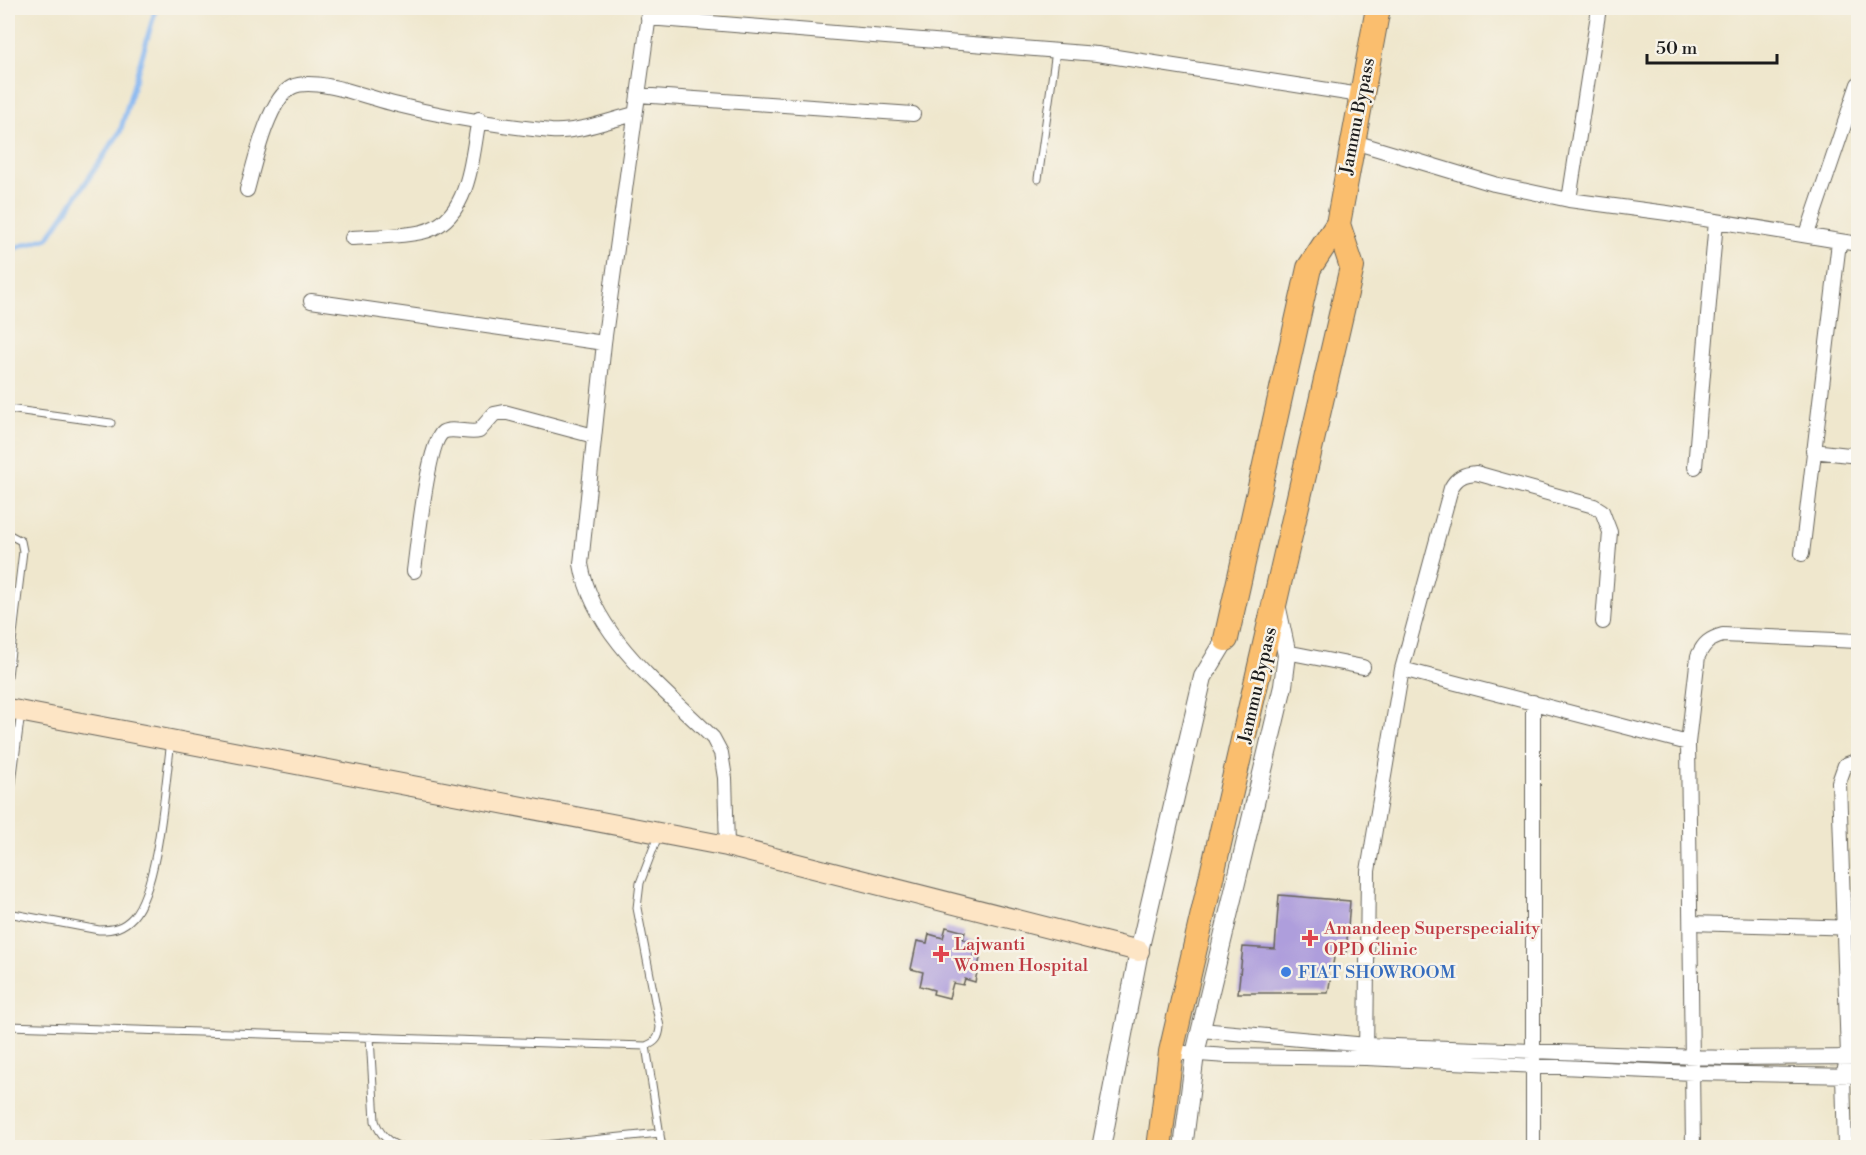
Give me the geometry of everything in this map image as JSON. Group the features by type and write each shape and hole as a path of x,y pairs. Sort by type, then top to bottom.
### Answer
{"highway":[{"name":"Jammu Bypass","path":"1226,639 1309,268 1338,224 1351,141 1378,8"},
{"name":"Jammu Bypass","path":"1159,1148 1183,1053 1275,603 1352,267 1338,224"}],"main road":[{"path":"14,710 727,846 1139,951"}],"street":[{"path":"1569,200 1599,8"},
{"path":"727,846 721,753 713,738 616,640 592,605 585,587 581,564 604,343 649,13 1097,54 1360,95"},
{"path":"247,190 264,131 280,100 291,88 303,84 357,91 394,104 553,131 635,114"},
{"path":"1807,234 1858,84"},
{"path":"638,95 913,114"},
{"path":"352,238 421,232 448,219 458,206 468,177 478,119"},
{"path":"1351,141 1494,184 1569,200 1807,234 1858,244"},
{"path":"1695,467 1716,221"},
{"path":"1802,554 1839,242"},
{"path":"311,302 604,343"},
{"path":"414,571 430,462 440,435 446,431 479,432 494,414 504,412 594,436"},
{"path":"1813,451 1858,456"},
{"path":"1367,1052 1368,871 1402,669 1451,488 1456,479 1466,474 1498,479 1594,506 1602,511 1610,532 1603,622"},
{"path":"1183,1148 1183,1053 1201,1030 1283,686 1286,652 1275,603"},
{"path":"1693,1148 1688,743 1698,656 1704,644 1712,638 1724,635 1858,641"},
{"path":"1101,1148 1139,951 1203,677 1226,639"},
{"path":"1286,652 1363,667"},
{"path":"1402,669 1688,743"},
{"path":"1533,702 1533,1148"},
{"path":"1845,1148 1843,1076 1853,1056 1843,927 1839,782 1845,765 1858,760"},
{"path":"1691,923 1858,928"},
{"path":"1201,1030 1367,1052 1533,1067 1858,1076"},
{"path":"1183,1053 1533,1050 1692,1056 1853,1056"}],"lane":[{"path":"1038,179 1056,51"},
{"path":"8,409 111,423"},
{"path":"8,534 21,541 23,551 8,676"},
{"path":"8,814 14,710"},
{"path":"8,914 99,930 114,930 133,917 149,885 171,741"},
{"path":"8,1026 646,1046 659,1037 660,1027 637,908 640,883 660,832"},
{"path":"370,1037 375,1121 380,1133 402,1148"},
{"path":"646,1046 662,1148"},
{"path":"514,1148 660,1133"}],"building":[{"path":"1279,895 1350,901 1346,953 1335,952 1328,993 1238,993 1243,947 1275,949"},
{"path":"946,927 965,932 963,939 977,943 974,956 980,958 975,982 965,979 963,985 953,983 949,998 933,994 934,990 920,986 923,972 911,969 917,941 927,943 929,934 943,938"}],"waterway":[{"path":"8,250 48,238 120,132 156,8"}],"place":[{"name":"Amandeep Superspeciality OPD Clinic","path":"1310,938"},
{"name":"Lajwanti Women Hospital","path":"941,954"},
{"name":"FIAT SHOWROOM","path":"1286,972"}]}
